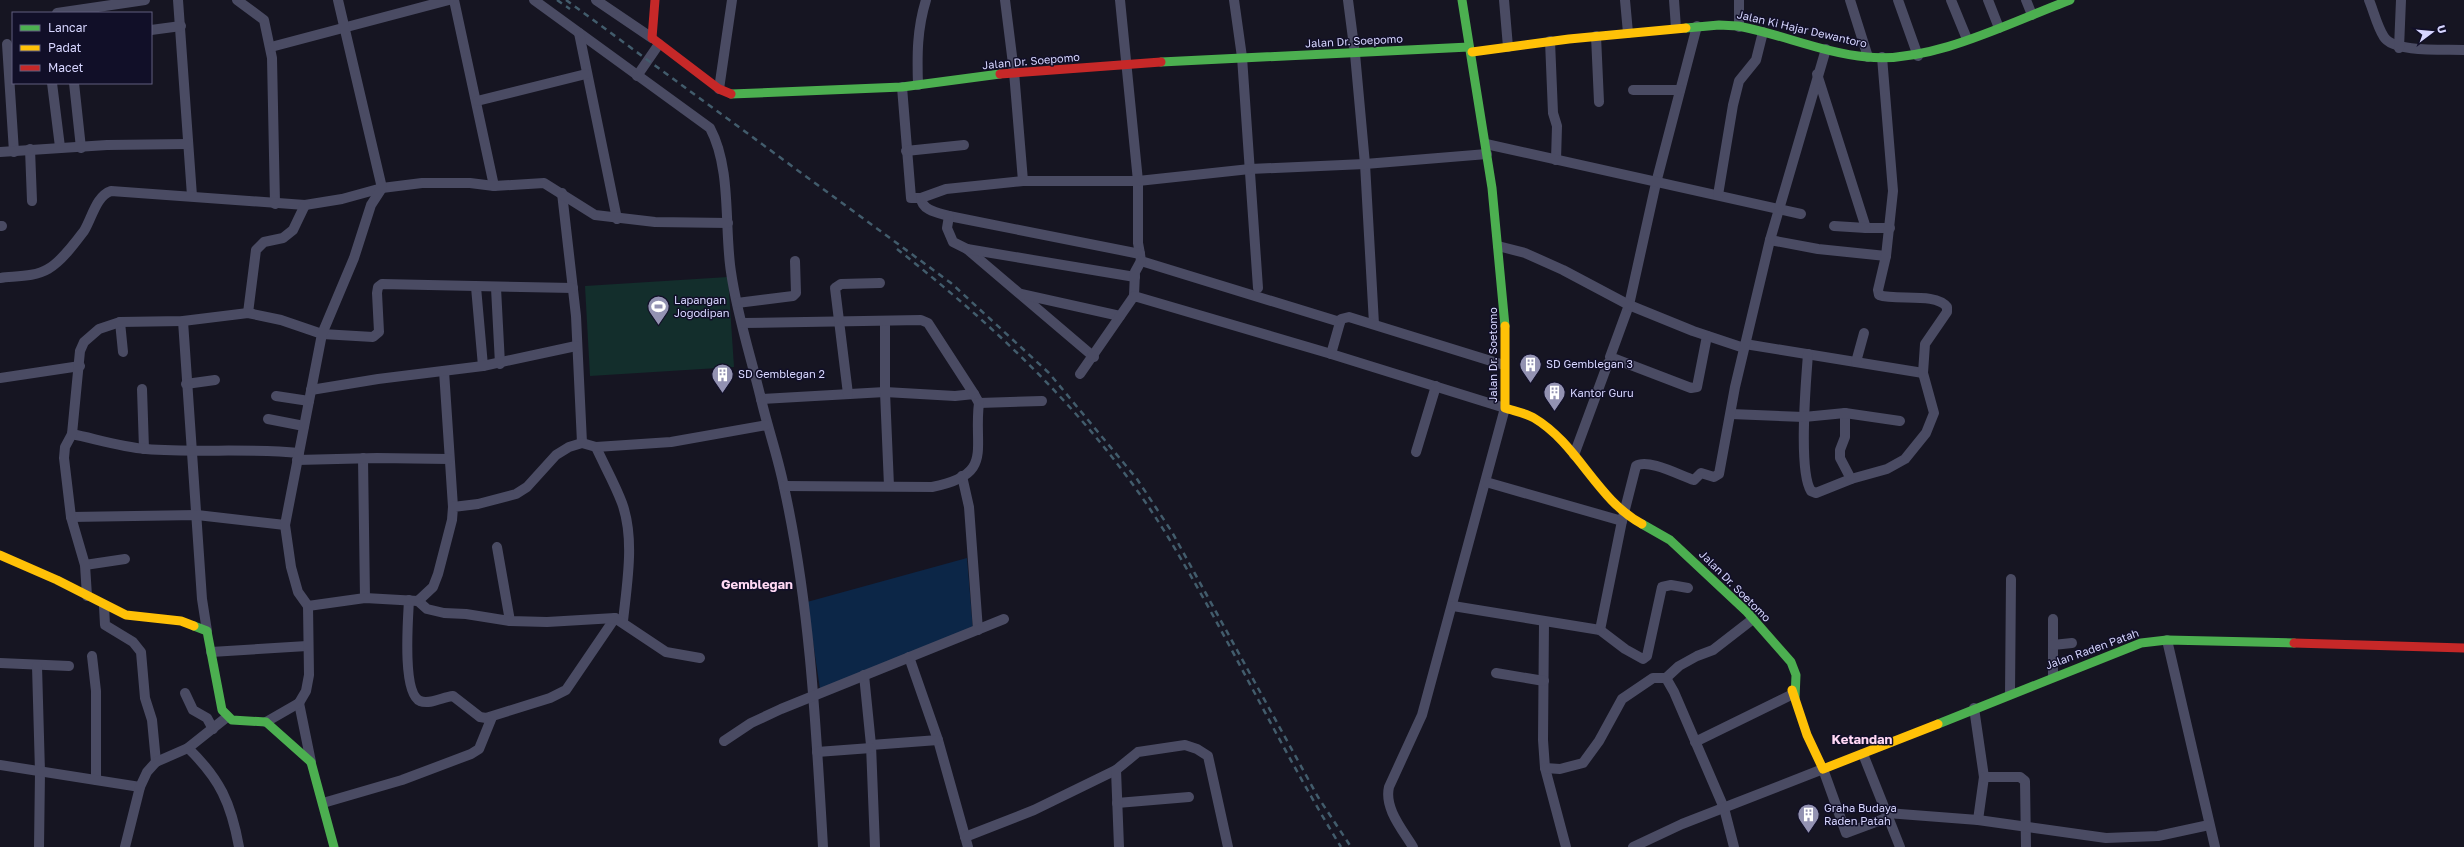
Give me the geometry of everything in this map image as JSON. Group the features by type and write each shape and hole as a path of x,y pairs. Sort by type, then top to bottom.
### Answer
{"street":[{"path":"63,12 107,4 145,0"},
{"path":"178,0 192,196"},
{"path":"237,0 264,20 271,47 274,204"},
{"path":"183,321 186,384 197,515 202,599 222,710 227,717 238,721 266,722 299,703 306,691 309,675 307,646 308,606 298,592 291,567 285,524 322,334 354,258 371,205 382,188 338,0"},
{"path":"271,47 449,0"},
{"path":"454,0 477,101 494,186"},
{"path":"534,0 710,128 717,149 728,206 730,263 737,303 767,425 784,486 807,627 814,696 823,847"},
{"path":"597,0 655,41"},
{"path":"637,76 655,41 655,0"},
{"path":"719,89 732,0"},
{"path":"918,85 917,45 920,21 926,0"},
{"path":"1005,0 1014,72 1023,181"},
{"path":"1080,374 1094,357 1134,296 1135,277 1140,257 1138,243 1138,181 1128,66 1120,0"},
{"path":"1234,0 1242,57 1258,288"},
{"path":"1348,0 1356,54 1365,164 1374,324"},
{"name":"Jalan Dr. Soetomo","path":"1462,0 1487,149 1498,246 1505,316 1505,408 1539,420 1574,455 1623,518 1670,540 1753,619 1791,662 1796,675 1794,696 1807,735 1823,769"},
{"path":"1504,0 1508,47"},
{"path":"1625,0 1628,33"},
{"path":"1674,0 1676,28"},
{"path":"1739,27 1740,0"},
{"path":"1850,0 1868,57"},
{"path":"1898,0 1918,56"},
{"path":"1951,0 1967,39"},
{"path":"1988,0 1999,28"},
{"path":"2026,0 2032,15"},
{"path":"2369,0 2385,38 2399,48 2464,50"},
{"path":"2399,48 2401,0"},
{"name":"Jalan Ki Hajar Dewantoro","path":"1470,50 1697,26 1739,27 1826,49 1868,57 1918,56 1999,28 2064,1"},
{"path":"152,30 181,26"},
{"path":"1697,26 1656,183 1628,305 1610,357 1691,388 1697,387 1707,336"},
{"path":"1718,195 1733,105 1739,81 1756,60 1763,32"},
{"path":"579,33 586,74 617,219"},
{"path":"1596,36 1599,102"},
{"name":"Jalan Dr. Soepomo","path":"655,41 719,89 728,94 746,96 902,87 1014,72 1128,66 1242,57 1470,50"},
{"path":"1550,41 1553,113 1557,126 1556,160"},
{"path":"7,43 14,152"},
{"path":"1600,630 1633,471 1639,464 1660,467 1694,480 1701,473 1717,476 1770,240 1817,74 1826,49"},
{"path":"1808,354 1804,417 1806,478 1811,491 1816,493 1851,479 1888,469 1905,459 1926,433 1934,413 1924,373 1925,344 1946,312 1946,307 1940,302 1879,295 1878,290 1886,256 1890,228 1893,191 1882,57"},
{"path":"477,101 586,74"},
{"path":"1817,74 1866,228"},
{"path":"52,84 60,148"},
{"path":"74,84 81,148"},
{"path":"902,87 911,198 921,198 946,189 1023,181 1138,181 1250,169 1365,164 1487,149 1556,160 1656,183 1780,208 1801,214"},
{"path":"1633,90 1680,90"},
{"path":"0,152 81,148 107,145 188,144"},
{"path":"906,151 964,145"},
{"path":"30,150 32,200"},
{"path":"0,278 34,274 45,271 54,265 84,230 105,193 111,191 192,196 274,204 305,205 342,199 382,188 422,183 470,183 494,186 544,183 562,193 584,210 595,215 617,219 728,223"},
{"path":"562,193 573,288 582,443"},
{"path":"921,198 922,202 929,210 949,216 1140,257 1340,322"},
{"path":"248,313 256,250 264,242 289,234 293,230 305,205"},
{"path":"949,216 947,228 950,238 967,249 1094,357"},
{"path":"1834,226 1890,228"},
{"path":"1770,240 1818,249 1886,256"},
{"path":"1498,246 1525,253 1563,270 1628,305 1707,336 1745,346 1808,354 1924,373"},
{"path":"967,249 1135,277"},
{"path":"737,303 793,296 796,293 794,262"},
{"path":"848,394 835,288 837,286 880,283"},
{"path":"87,596 85,565 72,517 64,458 65,448 72,434 80,366 80,351 84,342 99,329 120,322 183,321 248,313 281,320 322,334 368,337 377,335 378,332 377,293 378,287 382,284 496,288 573,288"},
{"path":"476,287 483,366"},
{"path":"496,288 500,364"},
{"path":"1020,294 1120,316"},
{"path":"1134,296 1331,354 1505,408 1453,606 1422,715 1389,787 1387,797 1389,806 1413,847"},
{"path":"1331,354 1340,322 1342,318 1346,316 1504,365"},
{"path":"743,323 840,323 921,320 928,323 979,404 979,446 977,462 962,476 946,484 932,486 784,486"},
{"path":"120,322 123,352"},
{"path":"884,322 889,486"},
{"path":"1856,362 1864,334"},
{"path":"311,390 500,364 576,346"},
{"path":"1574,455 1608,363"},
{"path":"0,378 80,366"},
{"path":"414,600 433,587 438,574 452,520 453,506 444,371"},
{"path":"186,384 215,380"},
{"path":"1416,452 1436,386"},
{"path":"142,389 144,449"},
{"path":"761,399 885,392 955,396 974,394"},
{"path":"276,396 309,401"},
{"path":"979,404 1042,401"},
{"path":"1731,414 1804,417 1845,413 1900,421"},
{"path":"1845,413 1845,437 1840,450 1840,458 1851,479"},
{"path":"268,419 304,426"},
{"path":"453,506 484,502 516,494 527,487 556,455 569,447 582,443 596,447 671,442 767,425"},
{"path":"72,434 144,449 191,452 245,450 298,457 449,459"},
{"path":"414,600 408,661 411,691 415,697 425,702 453,696 480,717 492,717 550,698 566,690 619,620 628,567 628,525 622,503 596,447"},
{"path":"363,458 365,598"},
{"path":"962,476 968,507 978,630"},
{"path":"1486,482 1623,518"},
{"path":"72,517 197,515 285,524"},
{"path":"497,547 510,621"},
{"path":"0,555 87,596 104,606 126,615 181,620 207,630"},
{"path":"85,565 125,559"},
{"path":"2010,694 2011,579"},
{"path":"1453,606 1600,630 1639,658 1645,658 1662,587 1670,585 1688,588"},
{"path":"308,606 365,598 414,600 427,609 444,613 466,614 510,621 547,622 619,620 666,652 700,658"},
{"path":"104,606 105,625 133,642 141,652 145,698 152,720 156,762"},
{"path":"724,741 751,723 864,675 910,658 1004,619"},
{"path":"1545,768 1560,769 1583,763 1599,741 1622,699 1653,678 1666,678 1688,660 1713,650 1753,619"},
{"path":"2053,619 2053,676"},
{"path":"1544,622 1543,740 1545,768 1566,847"},
{"path":"2167,640 2214,847"},
{"name":"Jalan Raden Patah","path":"1823,769 1864,754 2053,676 2124,648 2141,643 2167,640 2464,648"},
{"path":"2052,644 2072,643"},
{"path":"211,652 307,646"},
{"path":"92,656 96,690 96,780"},
{"path":"910,658 938,740 968,847"},
{"path":"0,664 69,666"},
{"path":"37,666 40,772 39,847"},
{"path":"1496,673 1544,681"},
{"path":"864,675 871,746 875,847"},
{"path":"1666,678 1674,692 1724,808 1734,847"},
{"path":"185,693 193,710 207,718 213,729"},
{"path":"1696,742 1794,696"},
{"path":"299,703 311,762 334,847"},
{"path":"1974,708 1984,777 1978,820"},
{"path":"125,847 140,787 147,772 156,762 188,748 227,717"},
{"path":"323,803 402,780 471,754 479,749 492,717"},
{"path":"266,722 311,762"},
{"path":"817,752 938,740"},
{"path":"965,836 1034,810 1116,770 1138,752 1185,745 1197,749 1208,756 1228,847"},
{"path":"188,748 209,768 220,787 235,824 239,847"},
{"path":"1864,754 1900,847"},
{"path":"0,765 140,787"},
{"path":"1633,847 1724,808 1823,769 1846,833 1888,815 1978,820 2106,838 2158,836 2209,825"},
{"path":"1116,770 1119,847"},
{"path":"1984,777 2020,777 2024,781 2027,827 2026,847"},
{"path":"1117,803 1189,797"}],"green space":[{"name":"Lapangan Jogodipan","path":"728,277 734,367 590,376 585,286"}],"water":[{"path":"967,558 973,630 820,689 807,602"}],"railway":[{"path":"557,0 570,9"},
{"path":"566,0 951,283 1049,373 1137,479 1172,532 1318,797 1351,847"},
{"path":"897,249 936,280 1010,346 1045,381 1079,417 1111,455 1141,495 1190,575 1296,770 1341,847"}],"traffic: fast":[{"path":"1462,0 1492,188 1505,326"},
{"path":"1686,28 1719,25 1738,26 1754,29 1834,52 1867,57 1892,57 1917,54 1944,48 1997,30 2070,0"},
{"path":"1161,62 1469,47"},
{"path":"731,94 902,87 1000,74"},
{"path":"1642,524 1670,540 1747,612 1791,662 1796,675 1795,698"},
{"path":"194,626 207,631 222,710 232,720 266,722 311,762 334,847"},
{"path":"1938,724 2141,643 2167,640 2294,643"}],"traffic: slow":[{"path":"1472,52 1569,39 1686,28"},
{"path":"1505,326 1505,408 1531,416 1549,429 1563,442 1612,501 1626,514 1642,524"},
{"path":"0,555 57,580 126,615 181,621 194,626"},
{"path":"1792,690 1807,735 1823,769 1938,724"}],"traffic: jam":[{"path":"655,0 652,38 719,89 731,94"},
{"path":"1000,74 1161,62"},
{"path":"2294,643 2464,648"}],"place":[{"name":"Lapangan Jogodipan","path":"659,326"},
{"name":"SD Gemblegan 3","path":"1530,384"},
{"name":"SD Gemblegan 2","path":"722,394"},
{"name":"Kantor Guru","path":"1555,412"},
{"name":"Graha Budaya Raden Patah","path":"1808,834"}],"district":[{"name":"Gemblegan","path":"757,584"},
{"name":"Ketandan","path":"1862,739"}]}
